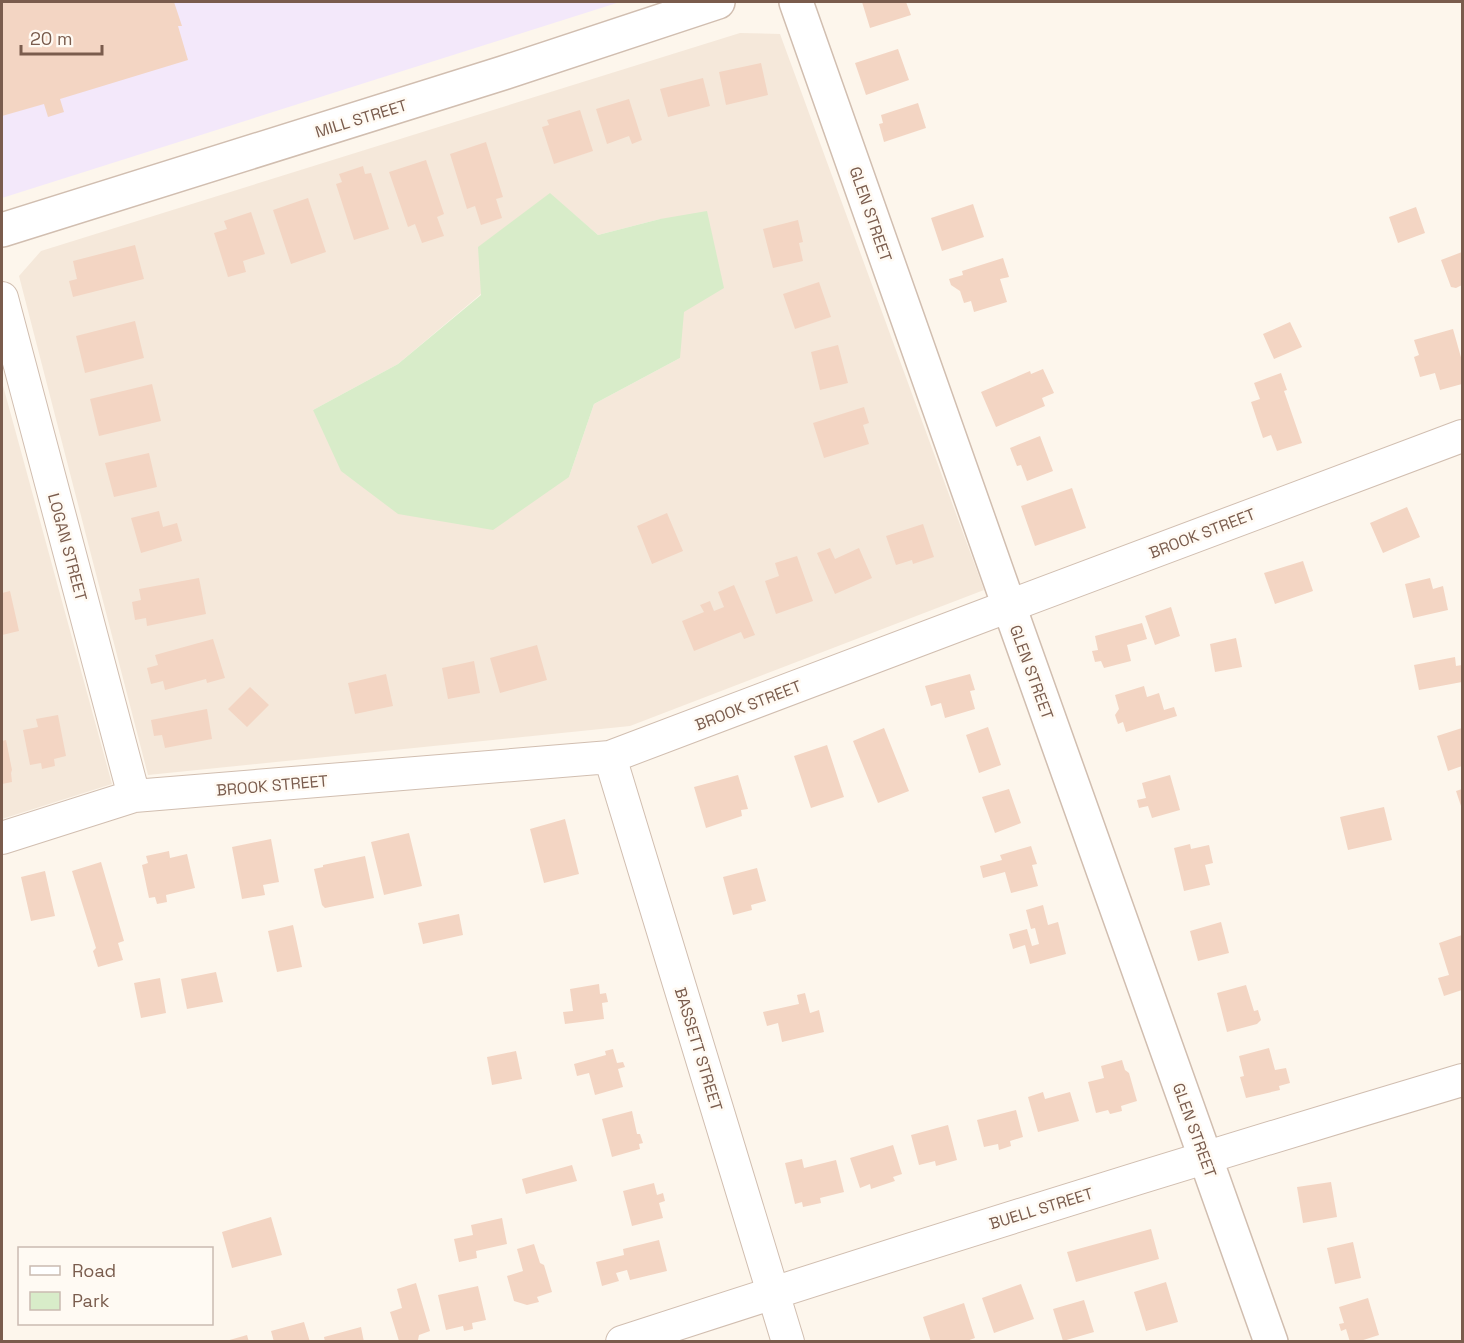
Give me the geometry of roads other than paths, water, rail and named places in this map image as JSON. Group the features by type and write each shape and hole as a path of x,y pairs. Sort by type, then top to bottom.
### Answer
{"street":[{"name":"MILL STREET","path":"2,230 504,73 718,2"},
{"name":"GLEN STREET","path":"796,2 1271,1341"},
{"name":"LOGAN STREET","path":"2,298 134,796"},
{"name":"BROOK STREET","path":"2,838 134,796 610,757 1009,606 1462,439"},
{"name":"BASSETT STREET","path":"610,757 788,1341"},
{"name":"BUELL STREET","path":"621,1341 1204,1157 1462,1080"}]}
